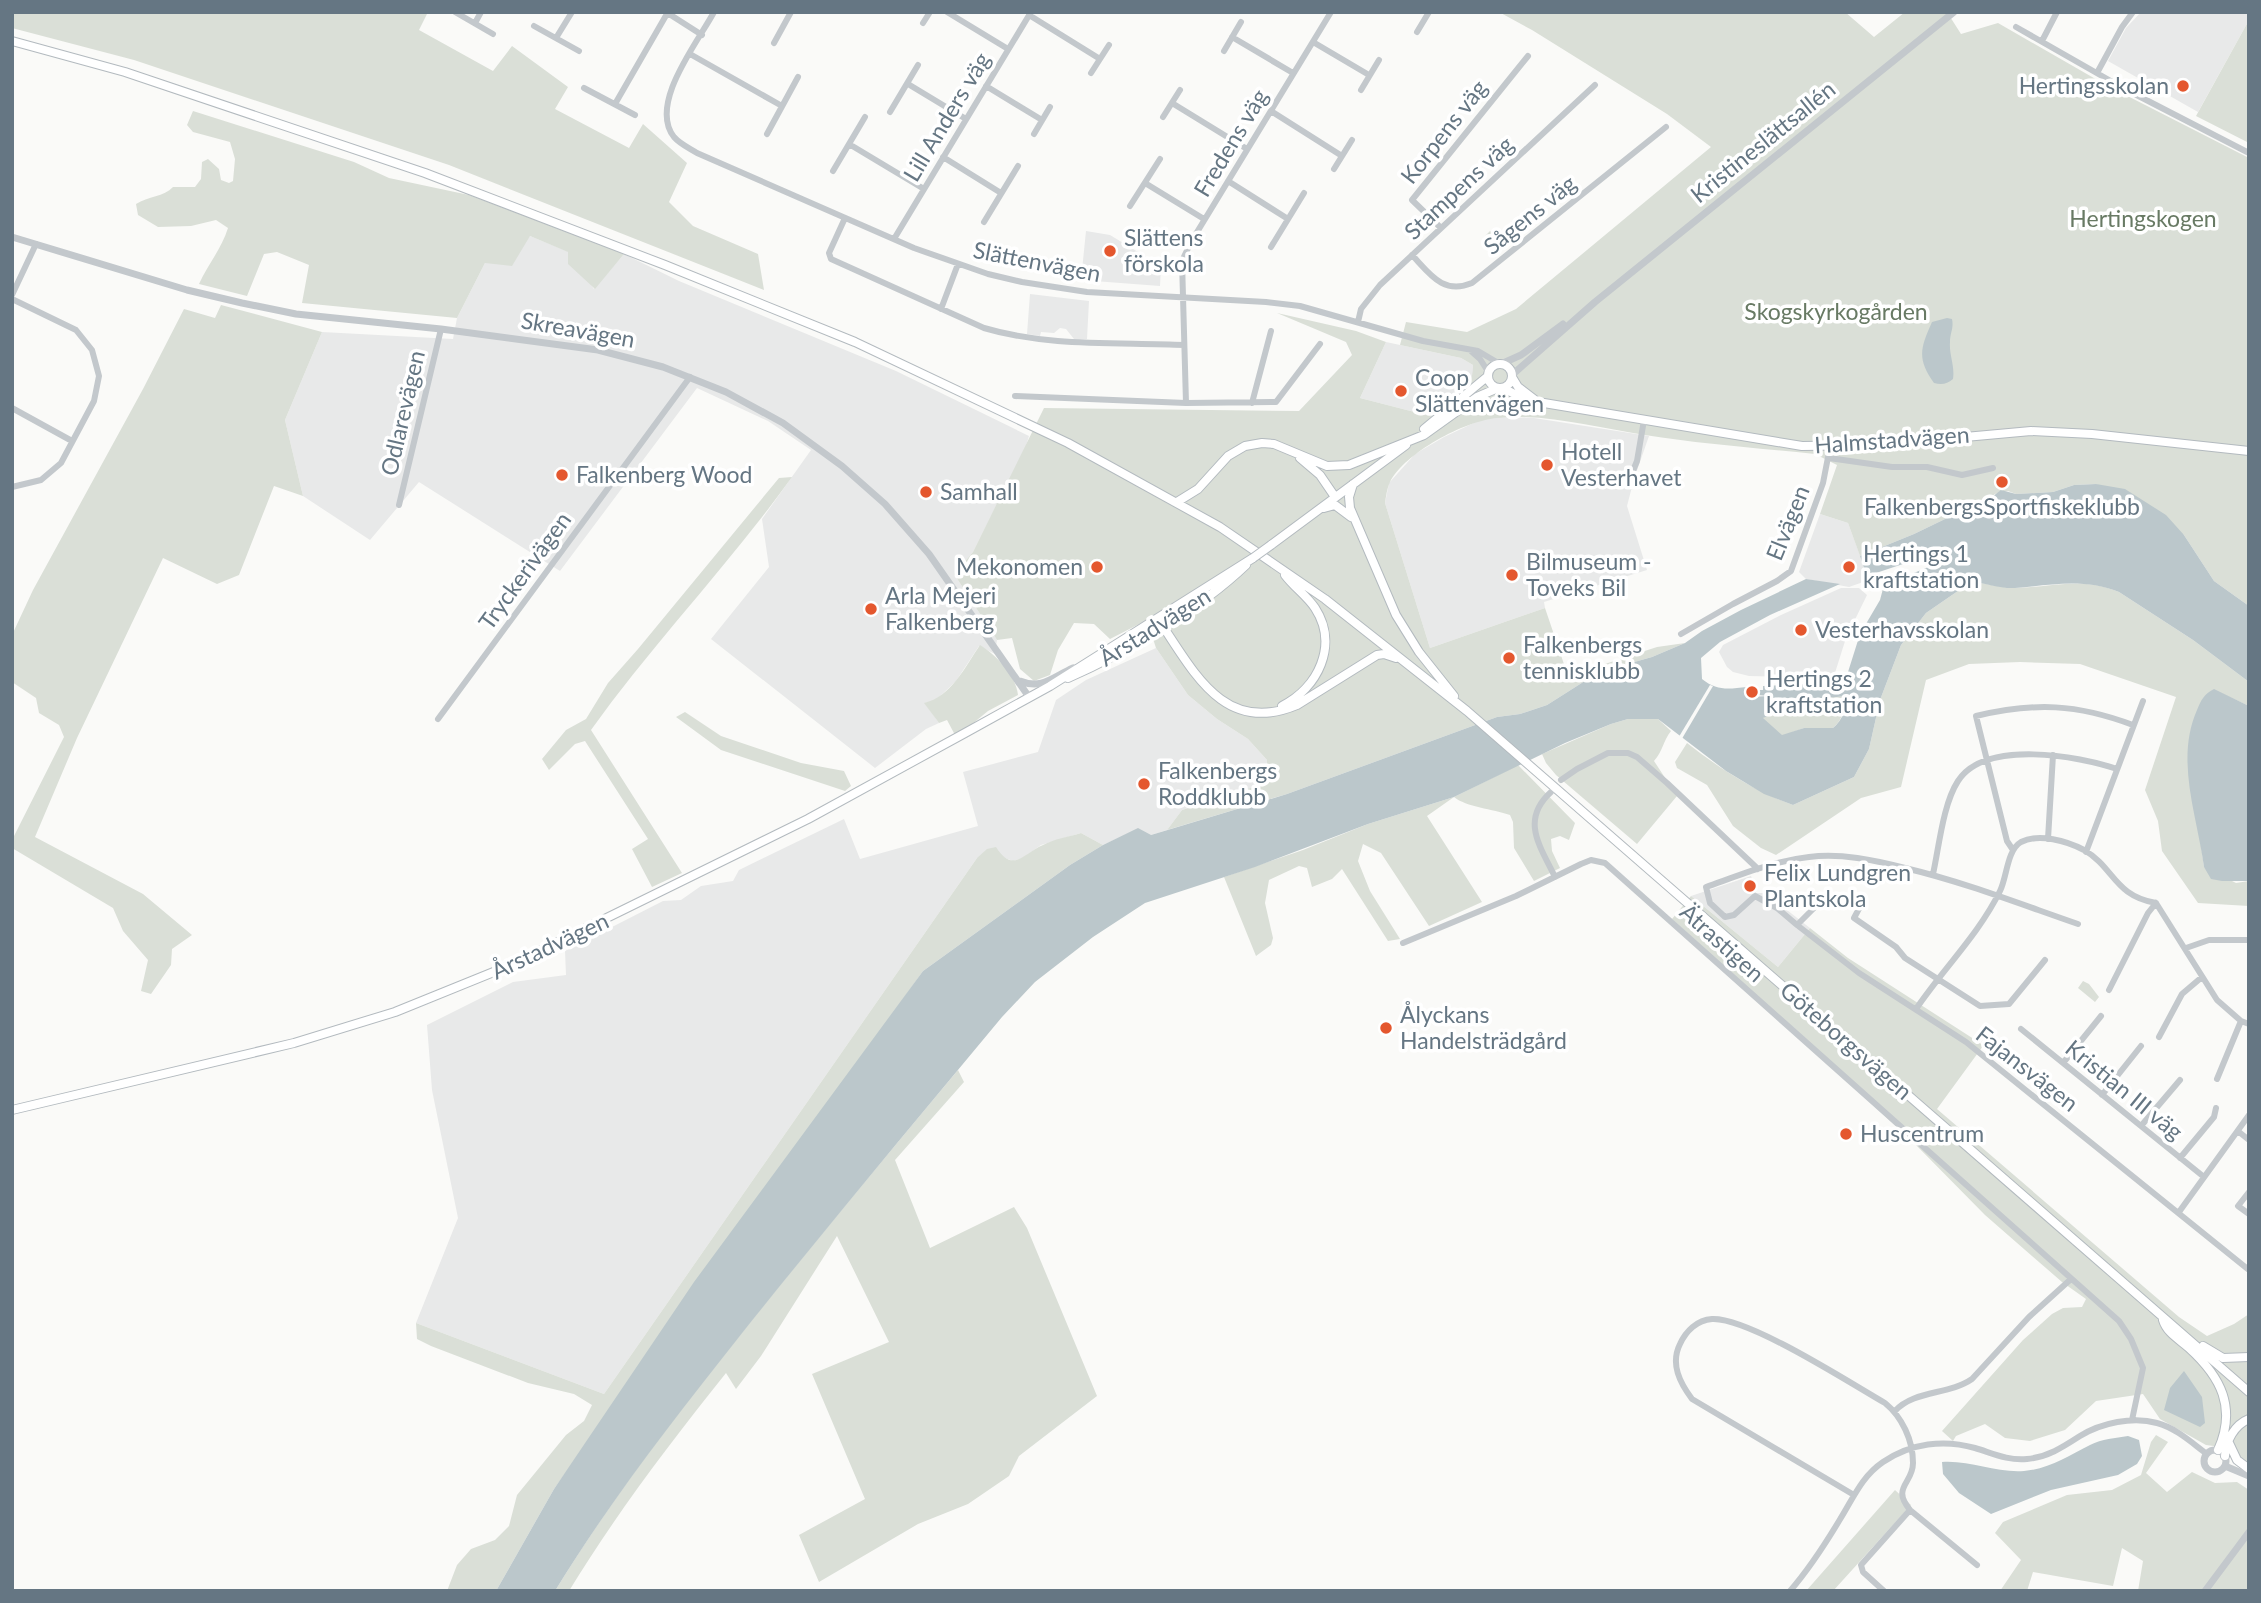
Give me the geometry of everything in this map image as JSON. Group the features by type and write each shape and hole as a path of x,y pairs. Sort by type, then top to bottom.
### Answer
{"main road":[{"path":"12,41 125,72 425,173 665,265 855,342 1068,443 1177,502 1325,599 1470,714"},
{"path":"1512,376 1510,382 1500,388 1491,384 1488,375 1493,367 1500,364 1508,368 1518,387 1538,401"},
{"name":"Årstadvägen","path":"12,1110 294,1043 436,997 511,965 808,819 1029,697 1104,660 1212,592 1253,558 1413,440 1488,375"},
{"name":"Årstadvägen","path":"1413,440 1477,397 1500,388"},
{"name":"Halmstadvägen","path":"1500,388 1518,398 1779,442 1830,447 2031,431 2092,434 2249,451"},
{"path":"1177,502 1198,489 1228,456 1245,446 1274,444 1327,466 1338,467 1361,461 1413,440"},
{"path":"1299,455 1320,475 1335,497"},
{"path":"1353,484 1349,502 1384,591 1407,635 1429,666 1470,714"},
{"path":"1312,514 1335,505 1342,508 1357,525"},
{"path":"1276,565 1315,609 1324,628 1325,640 1323,661 1316,678 1302,694 1276,710"},
{"path":"1160,623 1198,677 1215,696 1245,711 1259,713 1289,708 1377,655 1393,656 1416,670"},
{"name":"Årstadvägen","path":"1050,686 1084,662 1160,623"},
{"name":"Göteborgsvägen","path":"1470,714 2249,1392"},
{"path":"2136,1295 2143,1295 2210,1352 2223,1358 2249,1357"},
{"path":"2162,1317 2166,1329 2205,1363 2222,1391 2227,1422 2222,1453"},
{"path":"2222,1453 2236,1427 2249,1419"},
{"path":"2229,1443 2237,1460 2249,1469"}],"street":[{"path":"455,12 493,34"},
{"path":"475,23 481,12"},
{"path":"556,38 572,12"},
{"path":"615,104 667,12 702,35"},
{"name":"Slättenvägen","path":"714,12 667,101 665,114 673,136 697,153 894,239 958,264 1022,282 1111,295 1300,306 1423,341 1486,354 1500,364"},
{"path":"923,23 930,12"},
{"path":"947,12 1008,49"},
{"name":"Fredens väg","path":"1186,403 1182,261 1204,219 1331,12"},
{"name":"Kristineslättsallén","path":"1512,376 1595,302 1954,12"},
{"path":"2042,41 2057,12"},
{"path":"2097,74 2133,12"},
{"path":"774,43 789,13"},
{"path":"1417,32 1427,13"},
{"path":"1030,14 1100,59"},
{"name":"Lill Anders väg","path":"894,239 1030,14"},
{"path":"1224,51 1241,22"},
{"path":"534,26 579,51"},
{"path":"2016,27 2097,74 2249,153"},
{"path":"1232,37 1293,74"},
{"path":"1313,41 1369,75"},
{"path":"1091,73 1109,45"},
{"path":"690,54 782,106"},
{"name":"Korpens väg","path":"1440,228 1412,200 1528,56"},
{"path":"1361,90 1379,60"},
{"path":"890,112 918,65"},
{"path":"767,134 798,77"},
{"path":"908,83 966,119"},
{"name":"Stampens väg","path":"1358,322 1367,298 1595,85"},
{"path":"986,86 1042,120"},
{"path":"584,88 635,115"},
{"path":"1163,117 1180,90"},
{"path":"1172,103 1247,149"},
{"path":"1034,134 1049,107"},
{"path":"1271,111 1342,156"},
{"path":"833,171 865,117"},
{"name":"Sågens väg","path":"1412,255 1443,285 1464,286 1472,283 1666,127"},
{"path":"1334,169 1352,140"},
{"path":"849,144 924,189"},
{"path":"943,157 1001,193"},
{"path":"1130,206 1160,159"},
{"path":"984,222 1018,166"},
{"path":"1228,181 1288,219"},
{"path":"1145,183 1204,219"},
{"path":"1271,247 1304,193"},
{"path":"845,218 829,253 831,259 984,328 1022,338 1184,345"},
{"name":"Skreavägen","path":"12,237 187,289 296,314 441,329 598,350 690,377 747,402 783,423 842,466 885,504 929,554 1029,697"},
{"path":"12,487 41,480 61,463 94,401 99,376 92,350 76,330 12,297 36,244"},
{"path":"941,309 958,264"},
{"name":"Kristineslättsallén","path":"1500,364 1521,355 1595,302"},
{"name":"Odlarevägen","path":"399,505 441,329"},
{"path":"1252,403 1271,331"},
{"path":"1015,396 1186,403 1276,402 1320,344"},
{"path":"1470,350 1480,359 1488,375"},
{"name":"Tryckerivägen","path":"438,719 690,377"},
{"path":"12,408 72,441"},
{"path":"1628,483 1637,461 1644,420"},
{"name":"Elvägen","path":"1681,634 1784,578 1791,571 1814,512 1830,447"},
{"path":"1829,458 1892,467 1927,467 1962,475 1993,468"},
{"path":"1019,681 1038,685 1084,662"},
{"path":"2086,852 2143,701"},
{"path":"2013,850 2007,841 1976,716 2037,706 2092,712 2133,725"},
{"path":"1561,780 1608,753 1628,753 1637,757 1667,783 1758,869 1811,856 1867,859 1970,885 2078,924"},
{"path":"1933,874 1947,808 1958,780 1968,771 1987,761 2025,754 2091,760 2117,769"},
{"path":"2048,839 2053,755"},
{"path":"1551,792 1540,804 1534,819 1537,841 1555,877"},
{"path":"1916,1009 1936,979 1978,928 1997,896 2013,850 2025,841 2048,839 2073,845 2086,852 2127,892 2156,903 2217,1000 2241,1021 2249,1024"},
{"name":"Ätrastigen","path":"1403,943 1516,897 1591,860 1605,863 2119,1321 2143,1368 2132,1420"},
{"name":"Fajansvägen","path":"1758,869 1706,887 1710,903 1725,917 1734,915 1755,896 1776,908 1859,973 1982,1054 2249,1270"},
{"path":"1861,903 1854,918 1896,947 1905,958 1980,1006 2009,1004 2045,960"},
{"path":"2109,990 2148,913 2156,903"},
{"path":"1797,925 1817,905"},
{"path":"2186,948 2208,940 2249,940"},
{"path":"2159,1037 2182,994 2202,977"},
{"path":"2063,1063 2101,1016"},
{"path":"2217,1079 2241,1021"},
{"name":"Kristian III väg","path":"2021,1029 2204,1177"},
{"path":"2102,1095 2141,1046"},
{"path":"2141,1126 2180,1080"},
{"path":"2180,1158 2214,1117 2216,1108"},
{"path":"2179,1212 2249,1115"},
{"path":"2239,1132 2249,1140"},
{"path":"2249,1192 2238,1206 2249,1214"},
{"path":"1895,1411 1905,1402 1961,1386 1972,1379 2029,1317 2071,1279"},
{"path":"1854,1495 1692,1399 1681,1385 1676,1370 1679,1346 1696,1324 1711,1319 1721,1320 1753,1330 1895,1411 1904,1424 1913,1464 1903,1485 1902,1496 1910,1510 1976,1565"},
{"path":"1790,1591 1817,1558 1864,1480 1880,1464 1910,1448 1947,1443 2026,1460 2053,1453 2099,1427 2132,1420 2156,1422 2165,1426 2207,1454"},
{"path":"2212,1451 2222,1453 2225,1466 2218,1472 2208,1470 2204,1462 2207,1454 2212,1451"},
{"path":"2225,1466 2249,1476"},
{"path":"1884,1591 1863,1572 1861,1565 1910,1510"},
{"path":"2205,1591 2249,1532"}],"shaded area":[{"name":"Hertingsskolan","path":"2141,12 2249,12 2249,20 2198,112 2108,61 2126,28"},
{"name":"Slättens förskola","path":"1086,231 1110,235 1161,266 1160,286 1081,280"},
{"path":"530,236 569,252 594,289 624,254 679,281 896,371 1029,436 973,552 954,574 997,640 995,654 979,646 956,681 935,701 925,703 939,723 926,729 875,768 711,639 769,567 762,519 811,450 768,421 697,388 560,571 419,482 370,540 303,496 285,420 322,332 453,339 457,318 485,263"},
{"path":"1030,294 1089,301 1087,339 1074,339 1066,329 1060,328 1054,333 1041,332 1040,336 1027,334"},
{"path":"1952,319 1950,347 1953,379 1937,384 1925,367 1923,347 1932,322"},
{"path":"1386,342 1461,358 1473,365 1474,378 1467,388 1434,417 1360,398"},
{"path":"1498,417 1534,418 1649,436 1627,506 1647,570 1544,602 1545,608 1430,648 1385,503 1389,483 1415,454 1480,420"},
{"path":"2096,484 2125,489 2166,515 2184,535 2214,581 2249,606 2249,682 2193,640 2119,592 2080,584 2010,588 1971,582 1926,613 1901,645 1880,700 1869,749 1854,777 1793,805 1764,794 1726,771 1658,719 1628,719 1565,743 1454,797 1368,824 1255,867 1145,903 1093,937 1035,982 1002,1017 739,1337 643,1461 555,1591 496,1591 554,1489 694,1282 923,971 1070,865 1138,828 1151,835 1287,794 1497,717 1520,714 1547,705 1599,672 1652,657 1685,643 1741,610 1806,579 1840,584 1770,615 1720,642 1701,658 1702,679 1728,689 1747,687 1748,697 1770,696 1757,695 1757,690 1763,690 1763,686 1834,683 1848,672 1860,634 1880,600 1884,585 1931,566 1936,559 1927,556 1867,576 1860,556 1974,505 1983,504 2001,490 2016,494 2053,492 2074,485","holes":["1847,696 1842,718 1833,728 1804,728 1782,735 1763,718 1806,700"]},
{"path":"1820,514 1848,523 1869,580 1849,587 1806,579 1799,572"},
{"name":"Vesterhavsskolan","path":"1841,588 1859,588 1867,595 1846,638 1834,676 1749,676 1733,672 1727,667 1719,652 1723,645"},
{"path":"1156,648 1188,695 1217,719 1248,739 1267,760 1266,783 1182,810 1167,830 1151,835 1127,834 1103,845 1081,833 1041,845 1023,858 1013,861 1002,857 977,858 604,1394 416,1323 458,1218 432,1090 427,1025 513,982 566,975 565,951 663,901 681,900 701,886 733,881 739,870 844,819 860,859 978,826 963,772 1038,752 1056,700 1086,680"},
{"path":"2214,689 2249,706 2248,881 2211,879 2204,867 2193,808 2188,768 2191,729 2202,700"},
{"path":"1751,876 1756,893 1765,893 1810,928 1778,967 1691,896"},
{"path":"2184,1371 2202,1397 2205,1423 2200,1427 2164,1410 2170,1388"},
{"path":"2128,1436 2139,1440 2142,1456 2137,1464 2118,1475 2051,1490 1991,1514 1959,1493 1943,1474 1942,1462 2014,1471 2033,1470 2095,1443"}],"green space":[{"path":"12,12 428,12 419,30 493,71 512,46 568,87 555,109 629,148 643,124 687,163 669,202 693,226 758,254 764,290 449,165 134,60 12,28"},
{"path":"1499,12 1845,12 1874,37 1905,12 1947,12 1961,34 1998,23 2106,85 2249,158 2249,606 2214,581 2184,535 2096,484 2074,485 2053,492 2016,494 2008,491 1995,494 1983,504 1974,505 1860,556 1848,523 1820,514 1837,465 1815,454 1666,438 1552,419 1515,417 1484,420 1437,440 1408,460 1390,482 1387,490 1385,503 1430,648 1545,608 1568,676 1657,647 1685,643 1652,657 1599,672 1547,705 1520,714 1497,717 1287,794 1167,830 1182,810 1266,783 1267,760 1248,739 1217,719 1188,695 1156,648 1147,620 1110,639 1094,624 1074,623 1058,650 1050,675 1034,681 1020,669 1012,638 997,640 954,574 973,552 1044,408 1299,411 1352,355 1346,342 1277,313 1356,331 1386,342 1360,398 1434,417 1455,401 1466,388 1473,365 1461,358 1400,345 1406,322 1467,332 1516,309 1711,147 1667,114"},
{"path":"2249,20 2249,143 2196,116"},
{"path":"193,111 354,162 389,178 469,195 624,254 595,289 568,264 568,252 530,236 512,266 485,263 457,318 302,303 309,265 277,252 264,254 247,296 199,284 228,228 216,220 191,226 158,227 138,215 136,204 165,193 173,187 195,187 201,179 202,162 208,159 219,169 221,180 229,183 233,181 235,159 230,142 193,132 187,125"},
{"path":"1490,231 1505,245 1497,255 1483,238"},
{"path":"221,305 322,332 285,420 303,496 274,486 239,575 217,584 163,558 77,738 35,837 143,894 192,935 172,949 171,965 151,994 141,991 148,960 123,931 113,908 12,848 12,840 64,737 59,725 39,713 36,698 12,682 12,635 33,590 184,309 215,318"},
{"path":"792,477 591,730 682,873 652,887 632,849 648,839 585,741 575,744 549,770 542,759 566,730 586,719 608,683 779,478"},
{"path":"1971,582 2016,588 2080,583 2119,592 2193,640 2249,682 2249,706 2214,690 2199,831 2204,867 2236,883 2249,881 2249,906 2198,903 2162,851 2158,821 2145,790 2176,697 2080,664 1969,664 1926,680 1901,787 1861,798 1776,855 1761,848 1733,826 1707,785 1677,768 1675,762 1687,743 1737,778 1793,805 1854,777 1869,749 1880,700 1901,645 1926,613"},
{"path":"980,645 1004,666 1018,695 988,711 955,735 947,720 939,723 924,703 934,700 950,688"},
{"path":"1847,696 1841,717 1833,728 1804,728 1782,736 1762,718 1806,700"},
{"path":"685,712 721,736 801,763 844,771 851,786 845,791 721,750 676,717"},
{"path":"1628,719 1658,719 1671,731 1654,761 1677,796 1637,844 1556,775 1542,754"},
{"path":"1518,765 1575,823 1569,840 1560,836 1551,839 1552,851 1560,868 1534,881 1514,848 1513,822 1510,815 1473,806 1454,797"},
{"path":"1454,797 1427,816 1482,902 1429,926 1381,853 1363,844 1358,861 1370,891 1400,939 1388,941 1342,869 1332,879 1312,887 1307,868 1299,866 1269,880 1265,903 1273,938 1271,945 1256,956 1224,877 1368,824"},
{"path":"1081,833 1103,845 1070,865 923,971 554,1489 496,1591 447,1591 457,1565 471,1549 495,1540 509,1526 517,1495 566,1435 584,1421 592,1405 574,1394 528,1383 431,1346 417,1339 416,1323 604,1394 977,858 987,849 996,847 1008,859 1019,859 1047,843"},
{"path":"1691,896 1778,967 1810,928 1848,958 1980,1043 1983,1046 1937,1109 2179,1317 2207,1336 2249,1314 2249,1477 2221,1447 2206,1445 2160,1419 2143,1394 2096,1401 2065,1430 2030,1441 2005,1438 1985,1424 1956,1436 1953,1441 1942,1431 2023,1340 2052,1314 2063,1308 2082,1307 2086,1299 2062,1282 1985,1215 1915,1144 1672,919"},
{"path":"2083,981 2089,984 2099,997 2095,1002 2078,988"},
{"path":"958,1070 964,1082 895,1160 930,1248 1014,1207 1027,1228 1097,1396 1019,1456 1009,1476 968,1504 918,1524 819,1582 799,1535 865,1499 812,1374 889,1342 837,1236 761,1356 736,1389 726,1373 644,1479 569,1591 555,1591 618,1496 685,1405"},
{"path":"2156,1435 2168,1442 2146,1473 2167,1492 2192,1472 2215,1483 2237,1482 2249,1490 2249,1586 2246,1591 2138,1591 2143,1561 2122,1548 2113,1586 2033,1572 2027,1591 2000,1591 2021,1560 1995,1533 2003,1522 2067,1495 2112,1490 2141,1475 2151,1442"},
{"path":"1895,1490 1911,1505 1833,1591 1806,1591"}],"pier":[{"path":"1710,685 1713,686 1680,742 1677,740"}],"place":[{"name":"Hertingsskolan","path":"2183,86"},
{"name":"Slättens förskola","path":"1110,251"},
{"name":"Coop Slättenvägen","path":"1401,391"},
{"name":"Hotell Vesterhavet","path":"1547,465"},
{"name":"Falkenberg Wood","path":"562,475"},
{"name":"FalkenbergsSportfiskeklubb","path":"2002,482"},
{"name":"Samhall","path":"926,492"},
{"name":"Mekonomen","path":"1097,567"},
{"name":"Hertings 1 kraftstation","path":"1849,567"},
{"name":"Bilmuseum - Toveks Bil","path":"1512,575"},
{"name":"Arla Mejeri Falkenberg","path":"871,609"},
{"name":"Vesterhavsskolan","path":"1801,630"},
{"name":"Falkenbergs tennisklubb","path":"1509,658"},
{"name":"Hertings 2 kraftstation","path":"1752,692"},
{"name":"Falkenbergs Roddklubb","path":"1144,784"},
{"name":"Felix Lundgren Plantskola","path":"1750,886"},
{"name":"Ålyckans Handelsträdgård","path":"1386,1028"},
{"name":"Huscentrum","path":"1846,1134"}],"park label":[{"name":"Hertingskogen","path":"2143,219"},
{"name":"Skogskyrkogården","path":"1836,312"}]}
